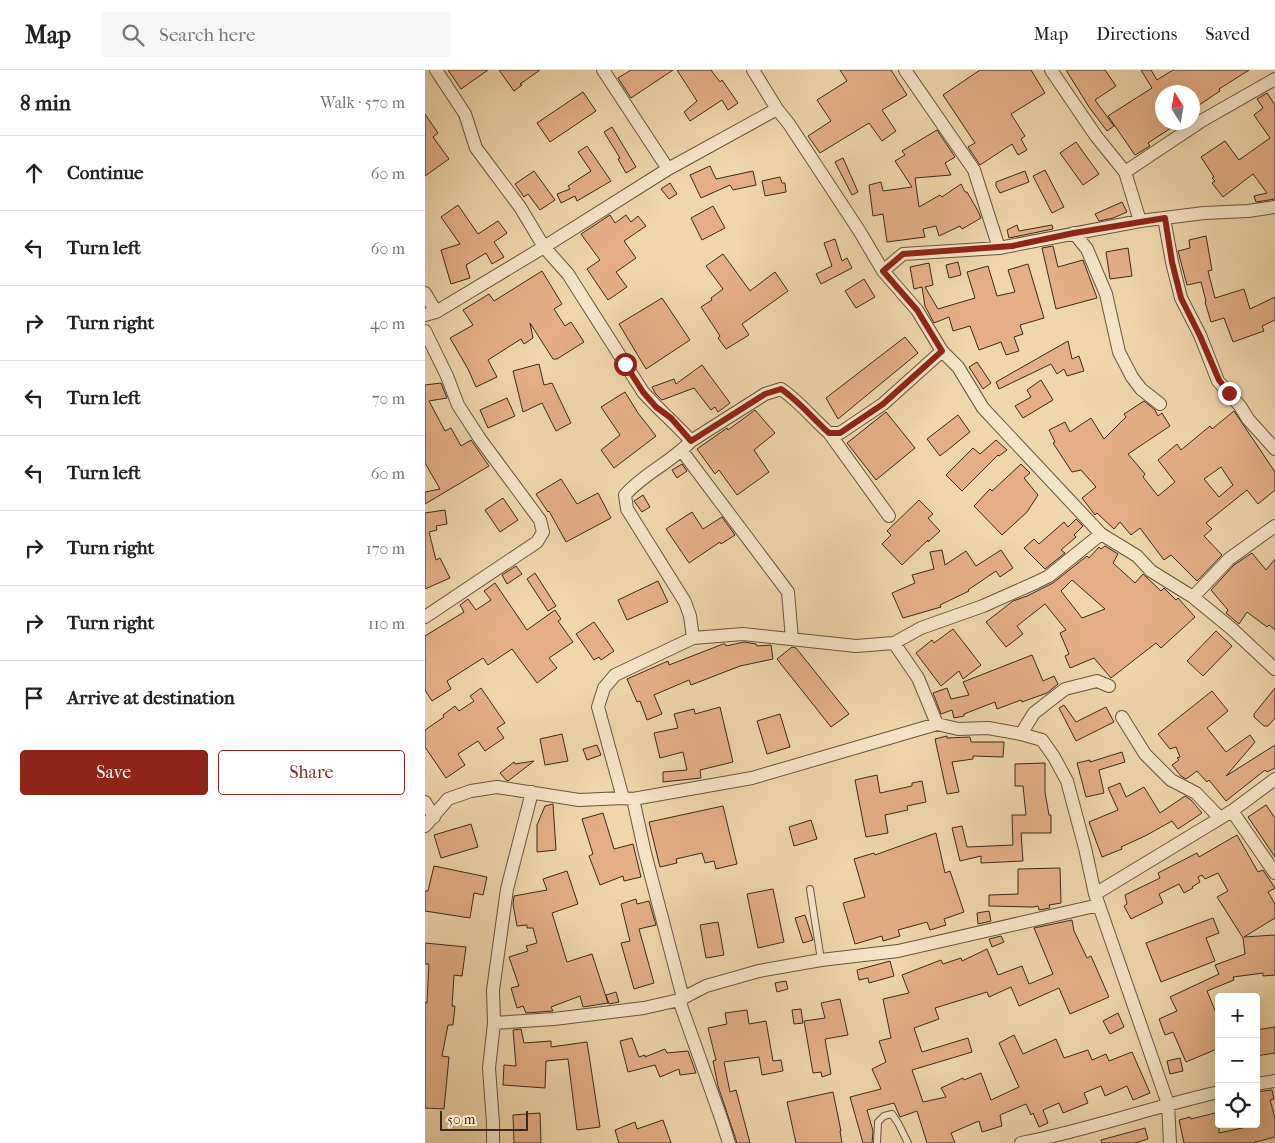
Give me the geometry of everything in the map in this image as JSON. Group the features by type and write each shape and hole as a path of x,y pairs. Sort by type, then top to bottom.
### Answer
{"street":[{"path":"436,70 465,114 475,148 520,207 544,247 568,274 643,392 656,407 671,418 691,441"},
{"path":"603,70 668,169"},
{"path":"753,70 777,110 789,124 860,232 883,271 917,310 942,351 958,367 983,408 1101,534 1137,556 1151,571 1193,597 1232,629 1275,669"},
{"path":"905,70 974,170 999,248"},
{"path":"1051,70 1096,136 1125,172 1141,222"},
{"path":"1125,172 1203,120 1275,79"},
{"path":"425,293 431,313 544,247 668,169 777,110"},
{"path":"883,271 903,254 999,248 1074,233 1203,212 1248,211 1275,207"},
{"path":"1165,218 1172,262 1181,298 1219,380 1240,406 1247,419 1275,449"},
{"path":"1074,233 1087,249 1106,294 1119,352 1132,377 1141,389 1160,404"},
{"path":"425,331 447,376 458,405 480,439 539,520 543,532 537,542 425,617"},
{"path":"829,433 840,433 883,404 942,351"},
{"path":"693,638 690,616 685,602 627,509 625,495 635,483 682,451 691,441 765,394 781,389 793,397 829,433 889,516"},
{"path":"682,451 788,592 792,639"},
{"path":"1193,597 1229,560 1275,526"},
{"path":"729,1143 681,999 645,853 598,708 604,688 615,675 693,638 743,634 856,646 894,643 921,628 983,606 1037,582 1056,570 1101,534"},
{"path":"894,643 918,678 937,724"},
{"path":"1021,734 1034,713 1065,689 1097,681 1109,686"},
{"path":"1122,717 1145,754 1171,780 1196,793 1220,818"},
{"path":"429,822 448,799 471,791 497,787 579,800 628,799 752,778 937,724 958,729 988,728 1042,740 1067,781 1097,900 1168,1104 1170,1143"},
{"path":"494,1023 554,1020 644,1008 681,999 689,993 725,980 759,971 821,960 898,951 1097,900 1232,811 1275,779"},
{"path":"493,1143 489,1068 494,1023 493,990 507,889 532,792"},
{"path":"425,802 429,822"},
{"path":"1232,811 1275,873"},
{"path":"1260,1083 1275,1081"},
{"path":"1021,1143 1109,1122 1168,1104 1215,1093"}],"lane":[{"path":"810,888 821,960"},
{"path":"877,1143 878,1122 884,1116 892,1114 908,1143"}],"building":[{"path":"448,70 488,70 461,89"},
{"path":"499,70 540,70 520,84 522,85 514,91"},
{"path":"631,70 673,70 631,98 618,78"},
{"path":"677,70 711,70 720,82 722,80 738,103 728,110 722,100 690,121 684,112 697,101"},
{"path":"840,70 891,70 907,95 882,110 896,131 882,141 869,123 820,153 808,136 831,121 817,100 847,81"},
{"path":"980,70 1031,70 1045,93 1011,114 1025,136 1021,139 1027,150 1018,155 1012,144 980,165 968,147 975,143 943,95"},
{"path":"1066,70 1105,70 1116,86 1095,100 1114,126 1107,131 1089,107"},
{"path":"1141,70 1151,70 1157,80 1173,70 1249,70 1219,89 1220,91 1200,104 1200,85 1155,85 1155,130 1168,130 1148,143 1150,146 1135,155 1108,116 1152,88"},
{"path":"583,92 596,111 550,142 537,123"},
{"path":"1267,93 1275,105 1275,199 1256,202 1254,196 1267,193 1253,174 1223,197 1212,183 1215,181 1212,178 1214,177 1201,157 1225,141 1239,160 1270,138 1254,115 1263,108 1257,99"},
{"path":"425,114 438,133 433,137 449,159 425,176"},
{"path":"612,127 636,167 626,173 618,159 620,158 604,132"},
{"path":"937,130 955,157 945,163 951,175 915,178 919,207 940,195 942,197 961,184 981,218 962,229 960,226 939,236 936,226 923,229 925,237 887,242 883,214 873,216 869,185 881,182 883,191 912,187 895,161 905,155 902,151"},
{"path":"1076,142 1099,174 1083,185 1060,153"},
{"path":"587,146 611,181 577,201 575,196 561,203 557,194 570,189 568,186 591,171 578,152"},
{"path":"843,158 858,192 852,195 835,162"},
{"path":"710,166 716,179 753,171 756,185 733,190 730,185 701,198 690,175"},
{"path":"1045,170 1064,207 1052,213 1033,176"},
{"path":"534,171 555,200 540,210 528,194 524,197 515,184"},
{"path":"1025,171 1029,182 1000,193 996,182"},
{"path":"780,177 782,183 785,183 786,192 765,196 762,181"},
{"path":"670,183 677,194 669,199 661,189"},
{"path":"1122,202 1127,212 1099,221 1095,214"},
{"path":"458,205 478,234 498,221 507,233 494,242 504,257 492,264 486,253 466,265 470,278 451,284 441,250 460,244 441,217"},
{"path":"713,206 725,228 702,240 691,218"},
{"path":"610,215 615,223 626,215 631,222 638,216 646,226 624,241 636,258 616,272 627,287 608,300 587,269 600,260 581,234"},
{"path":"1017,225 1019,231 1052,225 1053,229 1009,238 1007,230"},
{"path":"1206,236 1212,270 1208,271 1215,298 1244,289 1250,309 1275,297 1275,320 1262,326 1264,331 1233,342 1224,318 1211,322 1201,282 1187,285 1178,251 1190,248 1189,240"},
{"path":"835,239 842,261 847,258 852,268 821,284 816,274 832,266 824,243"},
{"path":"1053,246 1058,267 1083,260 1097,298 1056,309 1042,248"},
{"path":"1128,248 1132,276 1110,279 1106,252"},
{"path":"723,254 750,291 775,272 788,291 742,324 749,335 726,349 701,307 712,300 711,298 723,289 706,266"},
{"path":"958,262 961,275 949,278 946,265"},
{"path":"929,263 933,285 925,287 938,309 975,298 967,272 988,266 997,296 1015,292 1008,270 1028,264 1044,318 1020,325 1023,334 1014,337 1019,351 1006,355 1001,342 979,350 970,326 953,331 949,317 934,323 925,306 922,287 914,289 910,267"},
{"path":"542,271 562,304 554,309 565,326 571,322 584,342 557,359 553,359 530,323 533,338 524,344 521,339 488,360 497,377 476,387 450,338 473,325 463,310 489,294 494,301"},
{"path":"864,279 875,297 856,308 845,291"},
{"path":"662,298 690,340 646,369 619,324"},
{"path":"905,337 918,353 838,419 826,398"},
{"path":"1068,341 1072,359 1079,356 1084,371 1067,376 1064,369 1057,374 1051,364 999,389 996,382"},
{"path":"977,362 991,383 983,389 969,367"},
{"path":"539,364 544,385 552,383 571,423 556,431 542,403 523,412 513,371"},
{"path":"702,365 730,403 718,412 715,407 711,410 694,388 662,400 655,393 652,387 674,379 676,384"},
{"path":"1041,380 1053,400 1023,418 1015,406 1031,397 1027,390"},
{"path":"441,383 447,398 429,401 445,431 451,428 461,446 471,440 489,466 425,504 425,492 440,489 425,463 425,385"},
{"path":"625,392 656,436 614,468 601,450 620,435 601,407"},
{"path":"507,398 515,416 488,428 480,410"},
{"path":"1144,401 1155,410 1158,416 1162,413 1170,426 1128,454 1145,474 1143,477 1158,496 1175,482 1158,460 1177,444 1181,450 1210,426 1212,429 1234,411 1275,472 1275,490 1258,504 1247,490 1206,523 1212,529 1204,536 1222,555 1197,581 1171,555 1164,560 1140,528 1131,535 1120,522 1114,529 1097,513 1095,515 1082,498 1096,487 1081,470 1072,472 1053,443 1055,442 1049,430 1065,422 1070,432 1091,418 1104,439 1126,417 1124,414","holes":["1221,467 1233,485 1219,497 1204,479"]},
{"path":"755,410 775,433 754,450 769,472 737,495 719,470 715,474 697,449 727,428 728,430"},
{"path":"886,412 915,448 876,480 847,443"},
{"path":"958,415 970,432 940,456 927,439"},
{"path":"996,440 1007,450 998,455 962,491 946,475 973,448 980,454"},
{"path":"682,464 687,471 677,478 672,470"},
{"path":"1021,464 1030,473 1024,478 1038,495 1027,512 1002,535 974,506 990,489 992,491"},
{"path":"561,479 577,504 598,493 611,518 566,542 549,511 536,494"},
{"path":"643,495 650,507 642,512 634,501"},
{"path":"503,498 518,520 500,532 485,510"},
{"path":"919,500 933,514 928,518 940,531 902,565 882,544 891,535 887,531"},
{"path":"445,510 447,524 436,526 437,530 429,532 436,560 440,558 450,578 425,589 425,513"},
{"path":"692,512 703,529 722,517 735,535 721,544 720,542 689,563 666,529"},
{"path":"1076,519 1083,526 1074,535 1076,537 1061,550 1065,553 1045,569 1024,548 1034,539 1039,544 1064,522 1068,527"},
{"path":"1105,546 1118,554 1113,563 1135,583 1143,574 1161,591 1164,588 1176,600 1178,598 1195,617 1161,648 1156,643 1111,678 1094,658 1070,668 1065,656 1069,654 1060,633 1066,630 1045,604 1017,626 1023,634 1006,647 986,622 1013,601 1053,583 1087,556 1089,558 1099,547 1101,549","holes":["1072,580 1105,609 1082,618 1061,591"]},
{"path":"942,550 945,565 966,551 976,566 1001,550 1013,568 1000,577 996,571 969,591 940,605 941,607 903,618 892,593 915,583 912,575 934,569 930,552"},
{"path":"1252,553 1266,570 1275,559 1275,630 1269,625 1267,627 1247,612 1239,624 1226,613 1228,610 1211,590 1234,565"},
{"path":"516,566 522,574 507,584 502,575"},
{"path":"535,573 556,606 548,611 527,579"},
{"path":"658,581 668,602 627,620 618,600"},
{"path":"495,583 527,630 555,610 561,619 558,621 573,642 549,658 557,668 537,683 512,649 488,665 483,658 447,681 451,689 432,701 425,690 425,636 464,612 460,605 468,599 476,610 491,600 484,591"},
{"path":"594,622 614,651 601,660 599,657 594,660 576,634"},
{"path":"953,629 981,665 963,679 959,671 941,686 916,653 932,640 934,643"},
{"path":"1216,631 1232,646 1203,676 1187,661"},
{"path":"744,642 756,644 757,646 771,645 773,659 740,666 691,685 689,680 654,695 662,714 647,720 640,701 637,702 627,679 668,661 669,665 723,644 726,646"},
{"path":"792,647 796,648 849,714 831,727 777,659"},
{"path":"1032,655 1043,681 1054,676 1058,684 1047,693 997,709 995,702 964,714 964,716 954,718 952,710 941,714 933,693 947,688 951,699 969,695 963,682"},
{"path":"481,688 505,723 497,728 504,738 485,751 478,741 458,754 465,765 446,778 425,747 425,730 444,717 443,715 455,706 459,711 474,701 470,696"},
{"path":"1275,688 1275,718 1268,726 1264,726 1254,717 1254,714"},
{"path":"1212,691 1228,711 1207,728 1226,752 1250,735 1255,742 1226,776 1275,745 1275,768 1267,772 1265,770 1226,801 1209,780 1207,782 1197,771 1186,779 1181,776 1172,765 1180,757 1176,747 1170,749 1158,734"},
{"path":"1064,705 1076,722 1106,707 1114,722 1076,741 1059,708"},
{"path":"720,707 733,762 700,770 701,778 663,782 663,772 687,770 683,752 660,758 654,733 678,728 674,714 694,709 695,714"},
{"path":"780,714 790,747 767,754 757,721"},
{"path":"562,734 568,761 545,765 540,739"},
{"path":"947,736 947,738 970,737 971,742 1004,742 1003,757 973,756 973,759 952,762 959,792 947,794 935,739"},
{"path":"597,745 601,755 587,760 583,749"},
{"path":"1122,752 1125,762 1099,770 1104,793 1086,797 1077,763 1090,760 1090,762"},
{"path":"534,761 508,781 500,773 514,762 515,764"},
{"path":"1045,763 1045,792 1049,815 1051,815 1051,833 1021,833 1023,861 981,863 981,856 960,861 952,828 962,826 967,847 1013,845 1012,815 1026,815 1023,786 1015,786 1015,764"},
{"path":"877,775 880,793 912,786 912,783 922,781 926,802 907,806 908,810 885,815 888,833 866,837 855,780"},
{"path":"1120,783 1126,797 1144,787 1160,813 1185,796 1202,813 1178,829 1172,821 1121,847 1122,849 1102,857 1089,822 1118,810 1108,788"},
{"path":"553,804 556,850 537,852 537,825 545,806"},
{"path":"1266,805 1275,818 1275,857 1248,817"},
{"path":"723,806 737,864 716,869 714,861 705,863 702,853 676,859 677,863 660,867 649,822"},
{"path":"603,813 614,849 633,844 641,877 624,881 623,876 600,885 589,856 593,854 582,819"},
{"path":"811,820 817,839 794,846 789,827"},
{"path":"471,824 478,847 441,858 434,835"},
{"path":"936,833 945,873 950,871 964,912 944,919 946,925 930,930 927,922 898,930 900,936 883,941 882,936 855,944 843,903 865,897 854,859 874,853 875,855"},
{"path":"1237,835 1258,872 1263,870 1275,888 1268,892 1275,904 1275,918 1244,937 1275,935 1275,975 1263,976 1263,973 1233,977 1234,980 1207,991 1215,1010 1215,1050 1186,1062 1173,1032 1165,1035 1159,1019 1177,1011 1170,997 1219,974 1215,965 1245,954 1243,938 1217,897 1228,891 1218,873 1205,879 1202,875 1198,877 1200,882 1184,893 1179,884 1159,894 1163,903 1131,919 1124,906 1127,904 1125,895 1160,878 1158,873 1197,853 1199,857"},
{"path":"434,866 487,877 483,895 474,893 470,918 425,911 425,891 428,891"},
{"path":"1060,868 1061,903 1049,905 1050,908 1039,910 1038,906 989,906 989,895 1018,894 1018,869"},
{"path":"567,871 578,904 552,913 567,962 592,954 608,1003 583,1007 580,996 551,1007 553,1011 526,1013 523,1006 517,1008 511,988 519,986 509,957 528,951 526,946 537,943 533,928 527,928 527,925 517,926 513,904 514,896 547,890 543,879"},
{"path":"773,889 784,942 758,948 747,894"},
{"path":"636,899 637,904 649,901 656,925 639,929 654,983 634,989 621,943 630,941 621,904"},
{"path":"989,911 991,921 978,924 977,913"},
{"path":"805,915 813,940 803,943 795,918"},
{"path":"1213,918 1219,933 1206,938 1215,961 1161,982 1146,943"},
{"path":"1072,920 1074,931 1087,958 1091,956 1109,997 1070,1014 1059,988 1019,1006 1011,987 989,997 987,992 935,1008 939,1019 914,1028 922,1052 968,1038 972,1052 912,1070 923,1102 946,1097 941,1088 963,1078 964,1080 981,1073 991,1100 1019,1087 999,1043 1014,1035 1023,1054 1056,1039 1064,1058 1088,1050 1092,1060 1106,1054 1109,1061 1132,1052 1150,1093 1133,1100 1127,1086 1105,1096 1101,1086 1084,1093 1088,1103 1063,1113 1059,1103 1043,1110 1048,1123 1039,1127 1033,1113 1031,1115 1026,1104 1000,1115 1002,1126 982,1132 979,1121 951,1133 955,1143 927,1143 917,1111 900,1117 894,1103 867,1110 873,1131 872,1143 863,1143 850,1097 881,1089 872,1069 886,1062 879,1041 891,1038 883,999 909,993 902,975 941,960 943,964 961,958 962,961 987,949 998,975 1022,966 1029,984 1053,974 1034,928"},
{"path":"718,922 724,955 706,958 700,925"},
{"path":"1001,936 1004,942 992,947 989,939"},
{"path":"425,943 466,947 462,976 454,975 452,1006 455,1006 453,1025 448,1025 442,1056 449,1057 444,1109 425,1108 425,1002 427,1003 429,964 425,964"},
{"path":"890,961 894,976 869,983 868,978 859,980 857,970"},
{"path":"786,981 788,989 777,992 775,983"},
{"path":"616,992 619,1002 609,1004 606,995"},
{"path":"840,999 848,1035 825,1039 831,1074 822,1077 821,1072 813,1073 804,1021 825,1018 821,1003"},
{"path":"801,1009 803,1023 794,1024 792,1010"},
{"path":"747,1010 749,1024 766,1021 773,1061 781,1060 783,1071 762,1075 759,1057 724,1062 730,1092 736,1090 750,1143 737,1143 718,1086 713,1061 716,1060 708,1028 727,1024 725,1013"},
{"path":"1118,1013 1124,1027 1110,1034 1103,1021"},
{"path":"1275,1027 1275,1053 1260,1055 1260,1029"},
{"path":"521,1029 524,1043 551,1041 551,1047 587,1042 600,1127 577,1130 568,1059 546,1061 545,1088 503,1085 504,1065 516,1066 513,1030"},
{"path":"632,1038 639,1057 645,1055 645,1057 665,1049 667,1053 688,1051 696,1073 680,1075 679,1069 660,1077 655,1065 628,1072 620,1041"},
{"path":"1180,1058 1183,1071 1170,1074 1167,1061"},
{"path":"1272,1090 1274,1099 1270,1100 1275,1118 1275,1137 1252,1143 1184,1143 1179,1120 1190,1117 1191,1119 1215,1113 1215,1128 1219,1128 1219,1133 1242,1128 1260,1128 1260,1092"},
{"path":"833,1092 842,1143 796,1143 787,1102"},
{"path":"540,1113 541,1143 514,1143 513,1115"},
{"path":"663,1120 671,1143 619,1143 615,1130 635,1122 637,1129"},
{"path":"1145,1128 1148,1139 1135,1143 1102,1143 1101,1140"}],"route":[{"path":"625,364 643,392 656,407 671,418 691,441 765,394 781,389 793,397 829,433 840,433 883,404 942,351 917,310 883,271 903,254 999,248 1165,218 1172,262 1181,298 1219,380 1229,393"}]}
